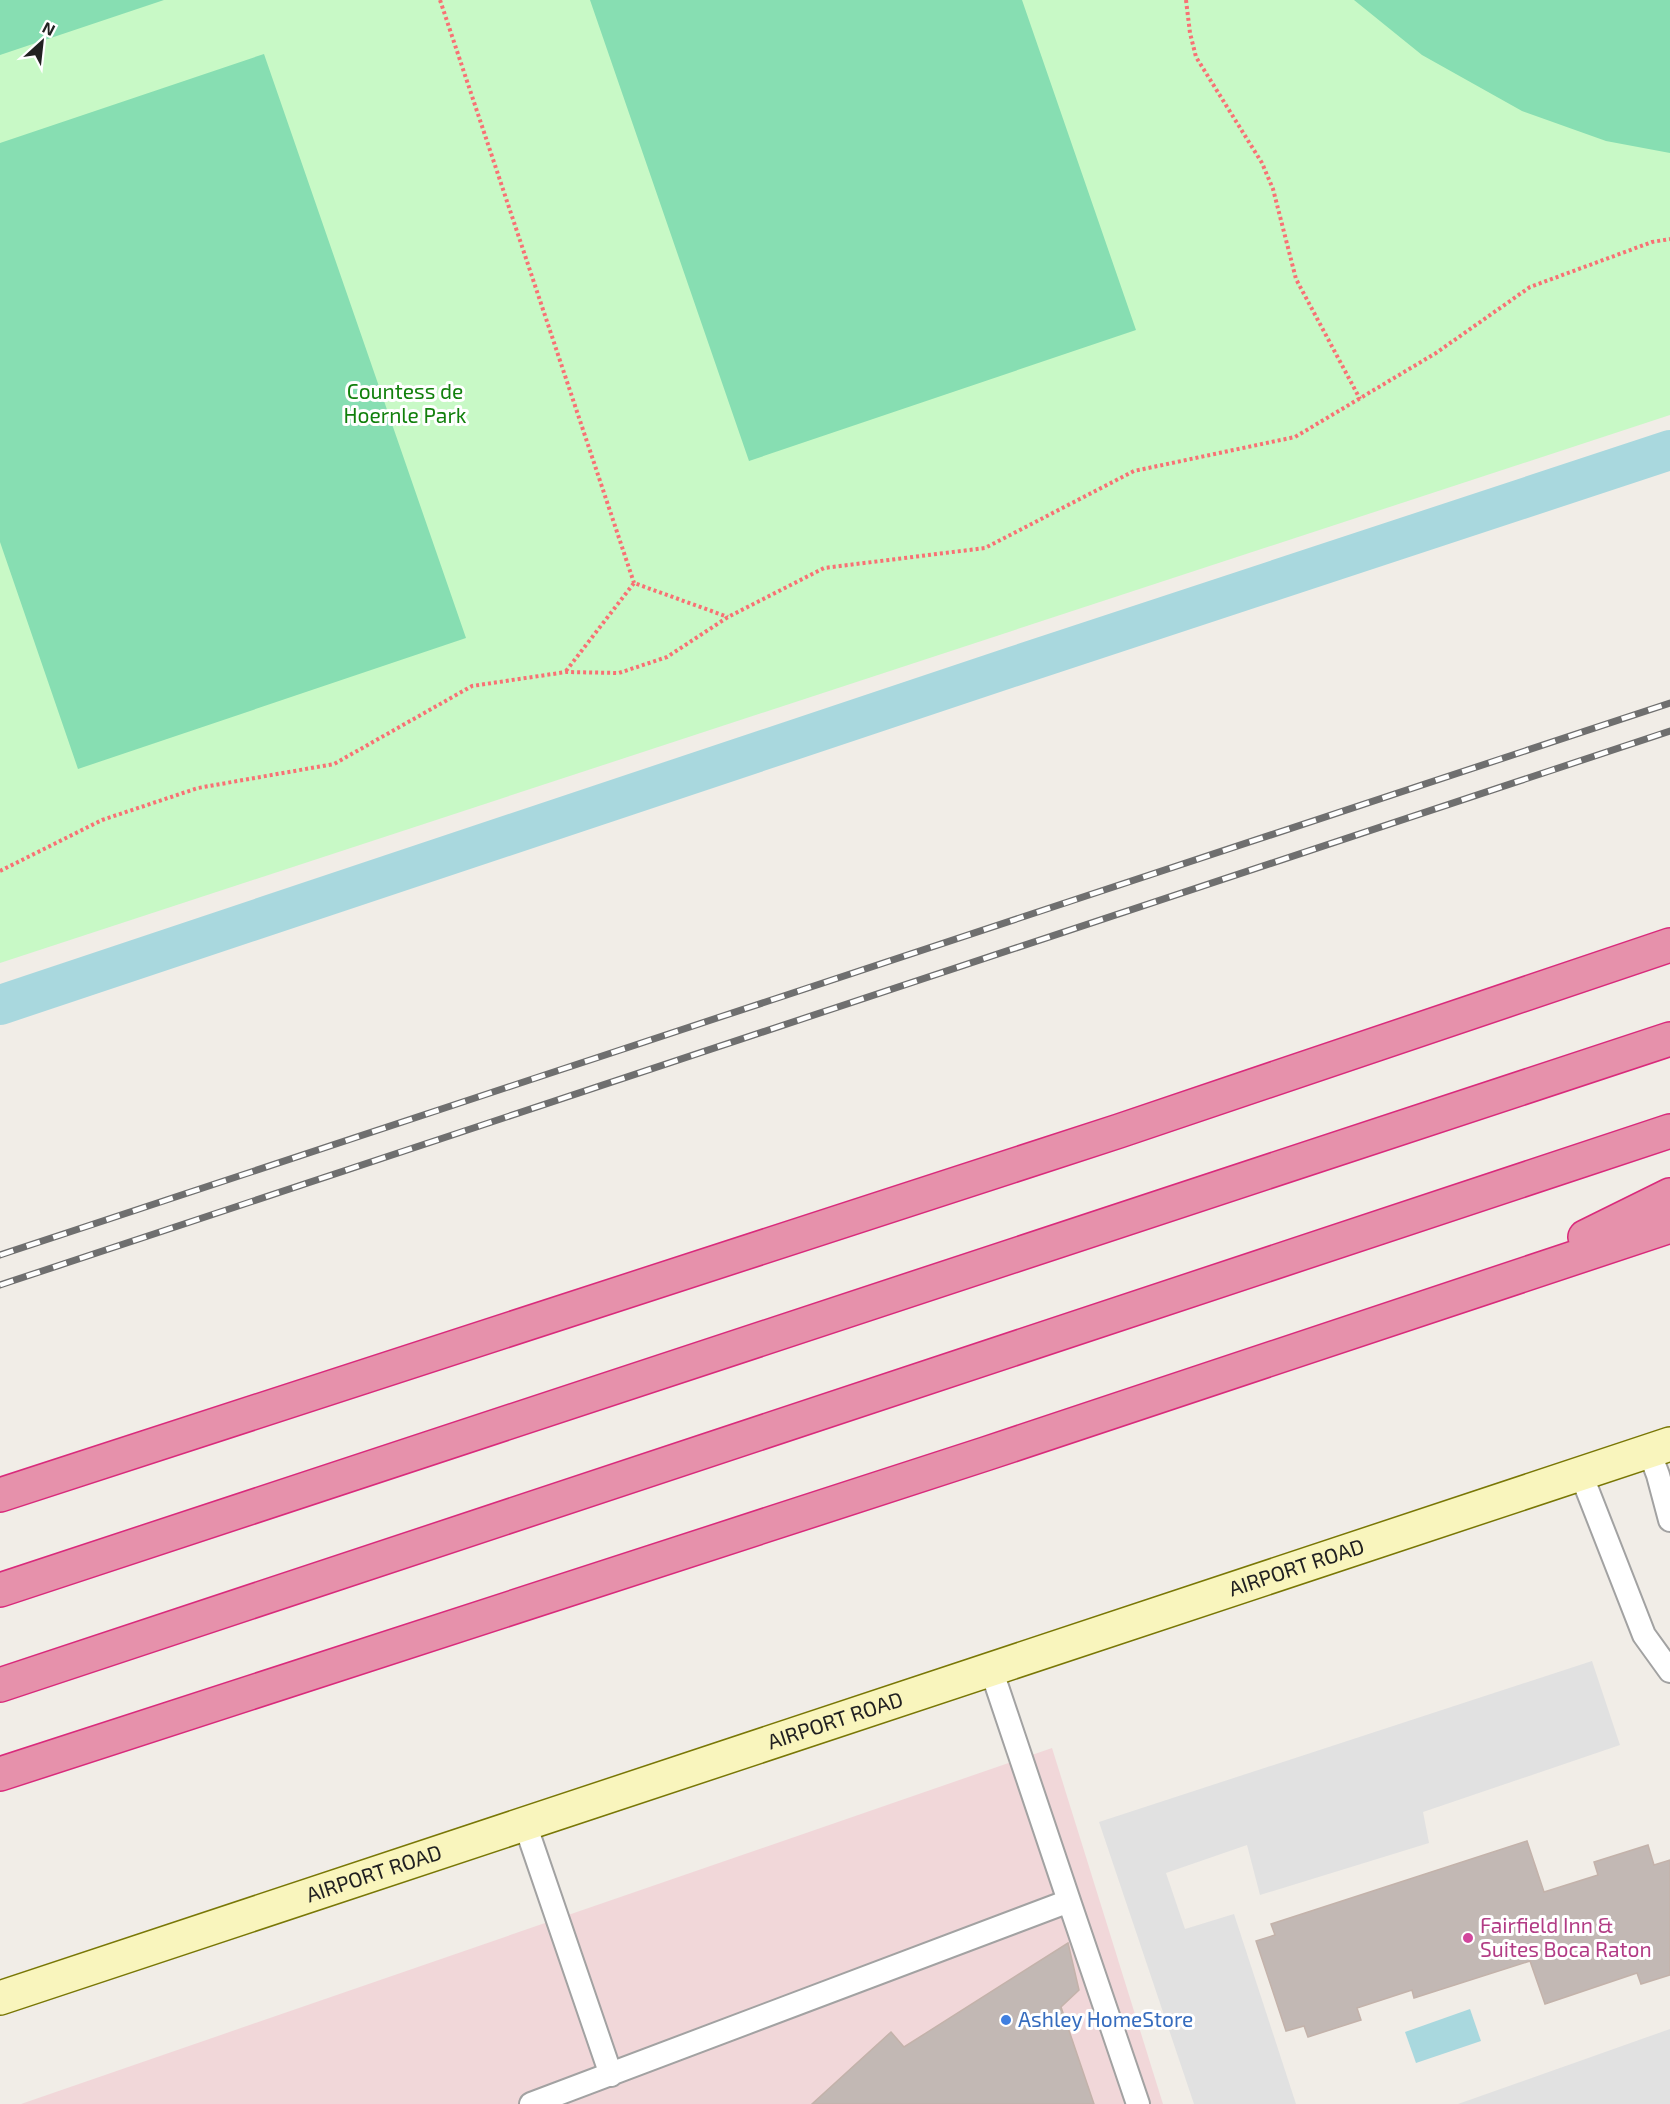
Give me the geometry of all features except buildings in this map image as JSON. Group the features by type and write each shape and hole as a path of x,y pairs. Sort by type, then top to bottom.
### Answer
{"highway":[{"path":"0,1495 1119,1131 1670,945"},
{"path":"0,1590 1670,1039"},
{"path":"0,1685 1670,1131"},
{"path":"1471,1293 1670,1195"},
{"path":"0,1774 951,1465 1670,1226"}],"street":[{"name":"AIRPORT ROAD","path":"0,1998 1659,1448"}],"lane":[{"path":"1659,1448 1658,1475 1670,1520"},
{"path":"1581,1474 1644,1635 1670,1671"},
{"path":"991,1669 1138,2104"},
{"path":"525,1824 611,2075"},
{"path":"531,2104 1070,1901"}],"path":[{"path":"440,0 634,583"},
{"path":"1186,0 1196,57 1262,163 1273,189 1296,279 1360,400"},
{"path":"0,871 102,820 198,788 334,764 472,686 566,672 619,673 668,657 728,617 824,568 985,548 1134,471 1295,436 1360,400 1436,353 1530,287 1652,242 1670,239"},
{"path":"634,583 728,617"},
{"path":"566,672 634,583"}],"shaded area":[{"path":"1592,1661 1620,1745 1423,1812 1429,1843 1260,1895 1247,1845 1166,1873 1185,1929 1234,1914 1296,2104 1194,2104 1099,1822"},
{"path":"1052,1748 1163,2104 21,2104"},
{"path":"1670,2029 1670,2104 1458,2104"}],"green space":[{"name":"Countess de Hoernle Park","path":"0,0 1670,0 1670,415 0,963"},
{"path":"0,0 164,0 0,55"},
{"path":"590,0 1022,0 1136,330 749,461"},
{"path":"1354,0 1670,0 1670,153 1606,141 1522,111 1422,55"},
{"path":"264,54 466,638 78,769 0,542 0,143"}],"water":[{"path":"1470,2009 1481,2041 1416,2063 1405,2032"}],"waterway":[{"path":"0,1005 1670,450"}],"railway":[{"path":"0,1255 1670,703"},
{"path":"0,1285 1670,731"}],"place":[{"name":"Fairfield Inn & Suites Boca Raton","path":"1468,1938"},
{"name":"Ashley HomeStore","path":"1006,2020"}]}
